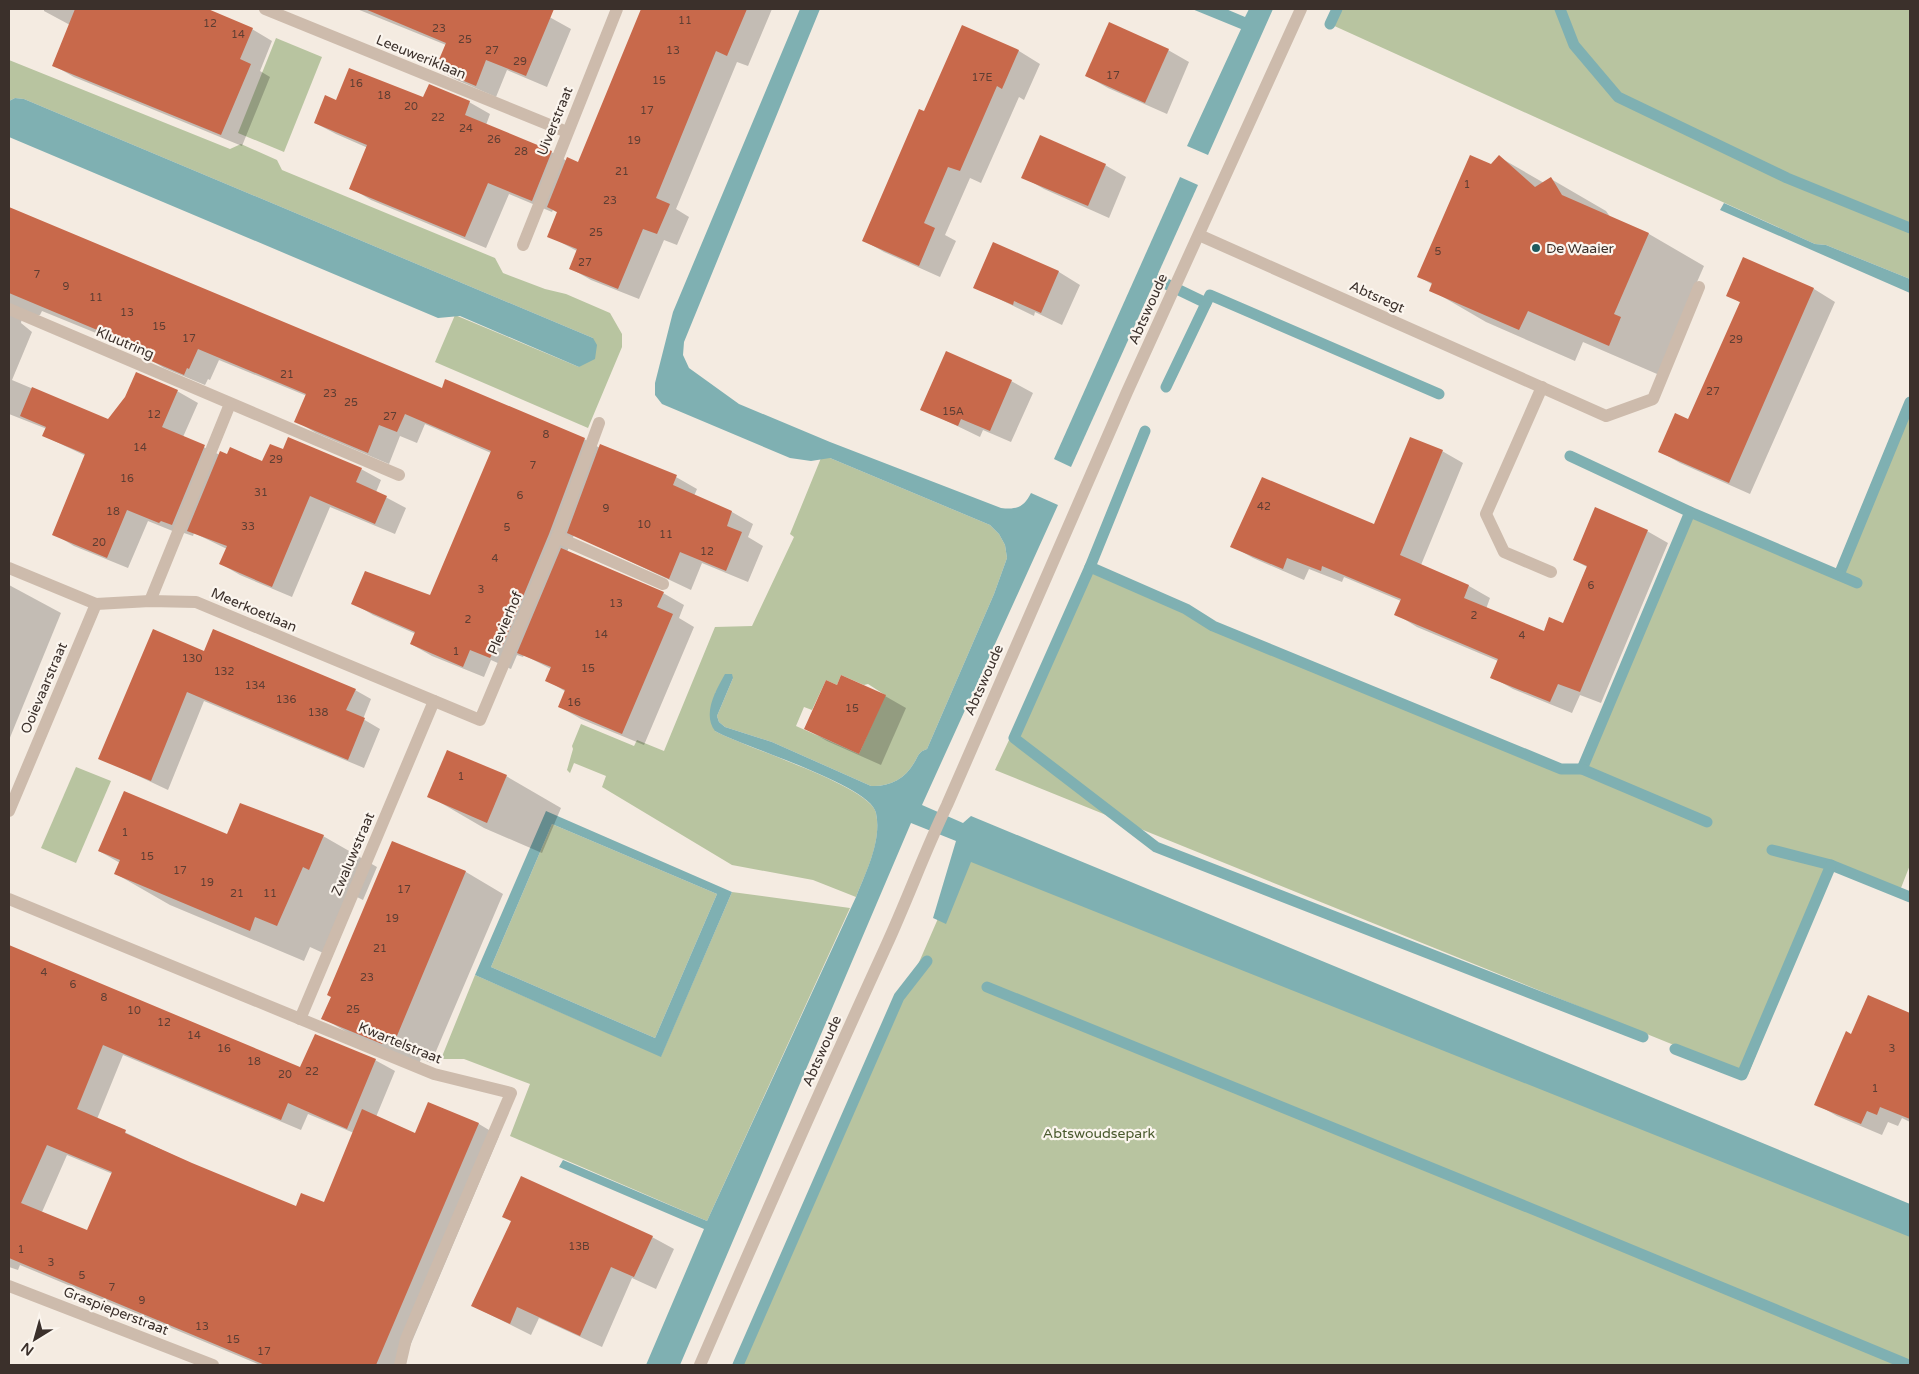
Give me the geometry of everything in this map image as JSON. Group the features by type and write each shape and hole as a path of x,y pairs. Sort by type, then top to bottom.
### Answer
{"street":[{"name":"Leeuweriklaan","path":"265,9 567,132"},
{"name":"Uiverstraat","path":"522,245 617,9"},
{"name":"Abtswoude","path":"700,1365 770,1203 898,920 930,841 1170,296 1301,9"},
{"name":"Abtsregt","path":"1199,235 1606,416 1653,399 1700,287"},
{"name":"Kluutring","path":"9,309 399,475"},
{"path":"1542,387 1486,514 1504,552 1551,572"},
{"path":"150,601 230,404"},
{"name":"Plevierhof","path":"480,720 557,537 599,423"},
{"path":"557,537 663,584"},
{"name":"Meerkoetlaan","path":"9,568 96,604 150,601 196,602 480,720"},
{"name":"Ooievaarstraat","path":"9,811 96,604"},
{"name":"Zwaluwstraat","path":"300,1019 434,701"},
{"name":"Kwartelstraat","path":"9,898 434,1074 511,1093 406,1339 400,1365"},
{"name":"Graspieperstraat","path":"9,1286 212,1365"}],"green space":[{"path":"1337,9 1910,9 1910,279 1826,245 1815,244 1330,24"},
{"path":"276,38 322,57 284,152 238,133"},
{"path":"9,60 230,149 241,144 277,160 282,170 495,258 503,273 545,289 566,294 610,313 622,334 622,347 588,428 435,362 455,315 579,367 593,338 24,99 15,98 9,101"},
{"path":"1910,402 1910,865 1899,893 1830,865 1748,1075 995,770 1090,567 1186,609 1213,626 1561,769 1581,769 1690,512 1839,575"},
{"path":"821,458 830,458 990,525 999,534 1005,545 1007,558 994,594 927,749 920,753 910,769 896,781 884,785 871,786 772,742 725,727 719,722 717,716 733,678 715,693 715,731 830,779 869,802 876,813 877,834 872,856 856,897 813,880 732,865 602,787 606,776 574,763 570,773 567,770 573,749 572,746 581,724 634,746 637,740 664,751 715,627 752,626 794,537 790,534","holes":["841,675 864,685 868,684 885,695 859,754 796,726 804,707 812,710 826,680 837,685"]},
{"path":"76,767 111,781 76,863 41,848"},
{"path":"552,824 717,894 655,1038 491,967"},
{"name":"Abtswoudsepark","path":"976,831 1910,1219 1910,1365 738,1365 899,997 910,983"},
{"path":"732,892 850,908 707,1221 510,1136 530,1084 464,1059 441,1059 475,975 661,1056"}],"water":[{"path":"800,9 820,9 684,342 683,355 689,368 739,404 830,442 1001,508 1019,507 1026,502 1031,493 1058,505 922,805 963,823 971,816 1910,1204 1910,1237 971,862 946,924 933,918 956,841 911,823 680,1365 646,1365 704,1229 559,1167 563,1160 707,1221 856,897 872,856 877,834 876,813 869,802 853,791 830,779 715,731 710,717 714,695 725,674 732,674 733,678 717,716 719,722 725,727 772,742 871,786 884,785 896,781 910,769 920,753 927,749 994,594 1007,558 1005,545 999,534 990,525 830,458 811,461 790,458 662,404 655,395 655,383 673,312"},
{"path":"1192,9 1226,9 1245,17 1249,9 1273,9 1208,155 1187,146 1241,29"},
{"path":"15,98 24,99 593,338 597,345 595,359 579,367 460,316 438,318 9,137 9,101"},
{"path":"1180,177 1198,185 1071,467 1054,459"},
{"path":"1724,203 1815,244 1826,245 1910,279 1910,293 1720,210"},
{"path":"546,811 732,892 661,1057 475,975","holes":["552,824 717,894 655,1038 491,967"]}],"building":[{"path":"75,9 208,9 253,28 240,59 251,64 221,135 52,66"},
{"path":"365,9 554,9 526,76 486,60 476,86 435,69 446,43"},
{"path":"641,9 747,9 727,56 716,51 656,198 670,204 657,234 643,229 618,289 569,269 577,249 547,237 557,212 547,207 567,157 578,162"},
{"path":"1109,22 1169,49 1145,103 1085,76"},
{"path":"962,25 1019,50 1002,89 997,86 960,171 948,167 924,223 935,228 919,266 862,241 919,109 924,111"},
{"path":"349,68 423,97 429,84 470,101 465,115 552,151 532,201 488,183 465,237 349,189 367,145 314,123 325,95 336,100"},
{"path":"1040,135 1106,164 1088,206 1021,178"},
{"name":"De Waaier","path":"1470,155 1491,164 1499,155 1535,187 1551,177 1562,195 1649,233 1614,314 1621,317 1609,346 1528,311 1519,330 1429,291 1432,283 1417,277"},
{"path":"9,207 442,388 445,379 585,438 549,534 502,647 497,644 490,658 470,650 463,667 410,644 415,632 351,604 365,571 430,595 491,451 405,414 397,432 379,425 368,453 294,422 306,394 198,349 189,369 187,368 184,375 142,357 145,350 9,293"},
{"path":"993,242 1059,271 1041,313 1014,301 1013,305 973,288"},
{"path":"1743,257 1814,288 1729,483 1658,452 1675,413 1688,419 1740,302 1726,296"},
{"path":"946,351 1012,380 990,431 961,419 958,426 920,410"},
{"path":"136,372 178,390 162,427 205,445 172,525 161,521 159,523 127,510 107,558 52,535 85,454 42,436 46,427 20,416 32,387 108,419 125,397"},
{"path":"288,437 362,468 356,482 387,496 375,524 310,496 272,587 219,564 227,546 187,531 220,451 227,454 230,447 262,461 270,444 283,449"},
{"path":"1410,437 1443,450 1400,555 1469,585 1464,598 1544,631 1549,617 1563,623 1587,566 1573,560 1595,507 1648,530 1580,692 1558,684 1550,702 1490,678 1498,659 1394,615 1401,599 1322,566 1321,571 1287,558 1283,569 1230,547 1262,477 1374,524"},
{"path":"600,444 677,475 673,485 732,511 727,526 742,532 726,571 680,552 669,579 567,533"},
{"path":"561,548 664,592 657,607 673,614 622,734 558,707 565,690 545,681 551,667 517,653"},
{"path":"153,629 204,651 213,629 356,689 346,710 365,718 348,760 187,692 151,781 98,759"},
{"path":"841,675 886,695 859,754 804,729 826,680 837,685"},
{"path":"447,750 507,775 487,823 427,797"},
{"path":"124,791 227,834 240,803 324,835 309,870 303,867 277,926 255,917 250,931 114,874 120,860 98,851"},
{"path":"392,841 466,871 394,1043 384,1039 382,1044 321,1019 331,997 327,995"},
{"path":"9,945 300,1067 315,1034 376,1059 347,1129 288,1103 281,1120 103,1045 77,1109 126,1130 125,1133 192,1163 296,1206 301,1193 324,1202 362,1109 415,1133 428,1102 479,1123 376,1365 265,1365 9,1258","holes":["47,1145 112,1172 87,1230 21,1203"]},
{"path":"1868,995 1910,1013 1910,1119 1880,1107 1877,1115 1867,1111 1861,1124 1814,1105 1846,1031 1851,1034"},
{"path":"521,1176 653,1236 634,1277 611,1267 580,1336 517,1307 510,1324 471,1306 511,1221 502,1217"}],"waterway":[{"path":"1330,24 1337,9"},
{"path":"1560,9 1574,45 1618,97 1787,178 1910,228"},
{"path":"1156,279 1206,303"},
{"path":"1166,387 1210,295 1439,394"},
{"path":"1839,575 1910,402"},
{"path":"1090,567 1145,431"},
{"path":"1570,456 1690,512"},
{"path":"1582,769 1690,512 1857,583"},
{"path":"1643,1037 1156,847 1014,738 1090,567 1186,609 1213,626 1561,769 1582,769 1707,822"},
{"path":"1772,850 1831,865 1910,897"},
{"path":"1675,1049 1742,1075 1831,865"},
{"path":"738,1365 899,997 927,961"},
{"path":"987,987 1909,1365"}],"place":[{"name":"De Waaier","path":"1536,248"}]}
